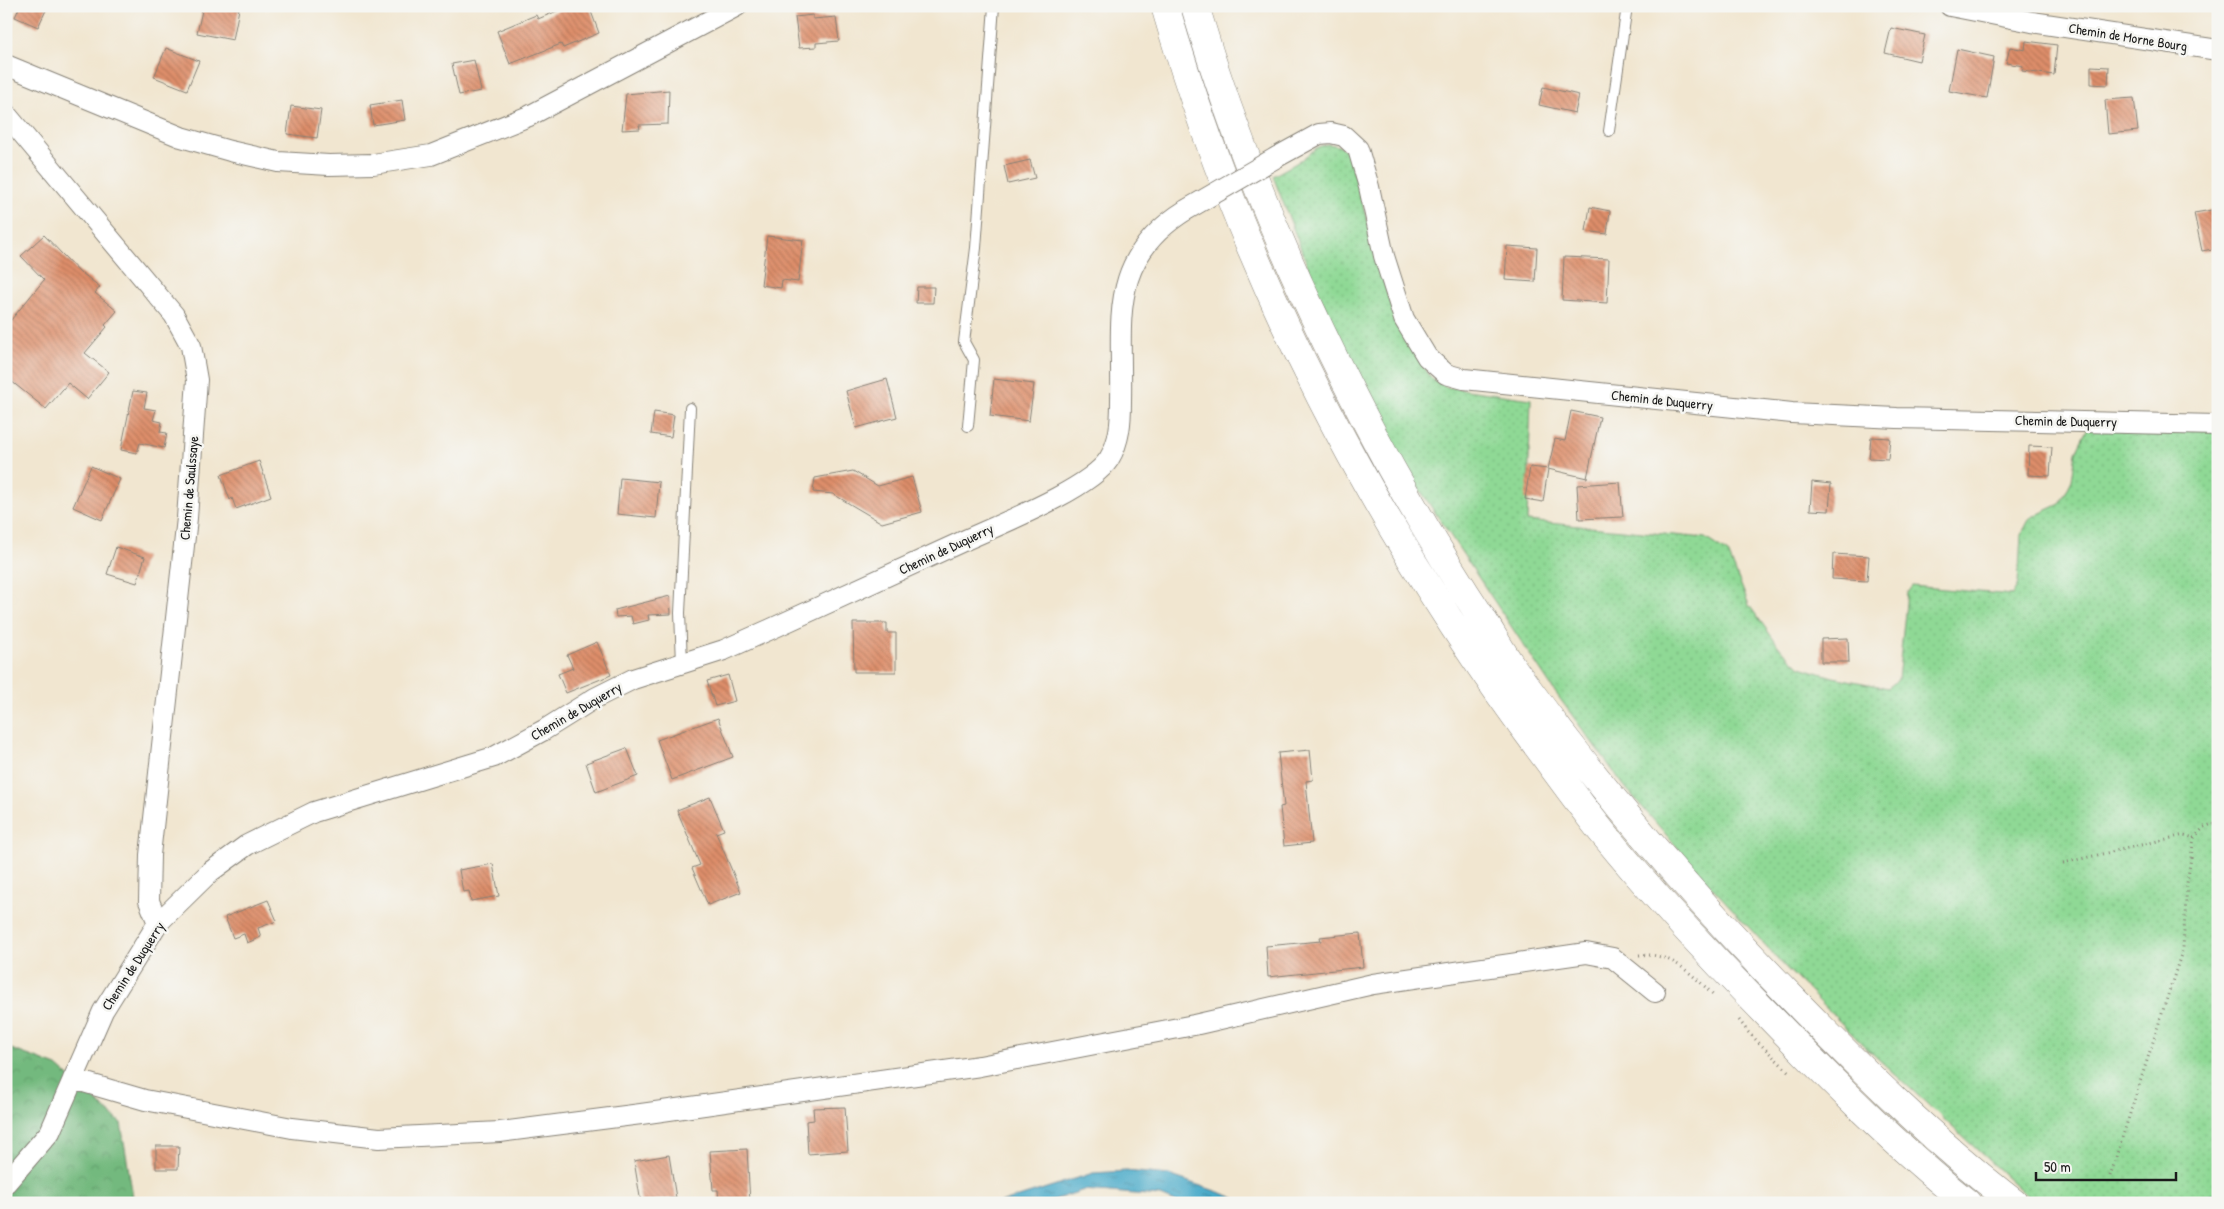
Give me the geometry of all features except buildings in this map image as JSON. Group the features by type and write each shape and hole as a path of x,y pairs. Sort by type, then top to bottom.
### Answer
{"highway":[{"path":"1165,6 1184,71 1232,204 1322,401 1405,551 1497,692 1601,830 1706,952 1835,1085 1966,1203"},
{"path":"1195,6 1213,66 1281,244 1350,391 1427,534 1521,680 1622,811 1734,938 1860,1067 1969,1168 2014,1203"}],"street":[{"path":"6,65 181,136 230,151 278,162 329,165 373,164 431,155 530,116 737,6"},
{"name":"Chemin de Morne Bourg","path":"1950,6 2032,22 2218,50"},
{"name":"Chemin de Saulssaye","path":"6,114 174,315 191,346 198,380 188,518 150,855 149,901 153,915 158,923"},
{"name":"Chemin de Duquerry","path":"6,1183 50,1132 103,1010 158,923 210,872 247,845 305,816 494,757 618,686 682,662 724,650 780,625 1046,502 1099,471 1117,444 1121,422 1120,318 1124,294 1137,258 1147,243 1166,222 1319,134 1331,133 1344,136 1358,149 1369,187 1384,256 1404,319 1427,357 1446,374 1464,379 1792,413 1897,418 2218,425"},
{"path":"72,1079 145,1100 292,1128 379,1138 500,1132 980,1066 1194,1025 1373,984 1586,953 1613,958 1655,992"}],"lane":[{"path":"968,426 974,360 964,342 977,239 994,6"},
{"path":"1609,131 1628,6"},
{"path":"682,662 680,613 690,408"}],"path":[{"path":"2110,1176 2183,948 2187,883 2194,838 2204,827 2218,822"},
{"path":"2063,863 2184,834 2194,838"},
{"path":"1613,958 1651,954 1671,959 1719,999"},
{"path":"1737,1018 1748,1032 1795,1078"}],"green space":[{"path":"1328,144 1339,146 1348,152 1396,325 1432,379 1446,387 1531,399 1527,521 1705,538 1728,553 1749,605 1779,647 1800,667 1833,677 1888,688 1898,680 1907,593 1912,586 2012,595 2018,584 2021,535 2030,518 2060,504 2072,480 2076,452 2091,421 2218,425 2218,1193 2191,1197 2175,1203 2035,1203 1862,1044 1788,970 1701,875 1625,787 1555,692 1388,442 1315,285 1273,176 1298,162 1318,147"},
{"path":"6,1047 57,1066 121,1123 134,1203 6,1203"}],"water":[{"path":"1126,1171 1169,1175 1230,1196 1242,1203 1178,1203 1161,1196 1084,1190 1044,1203 1000,1203 1093,1173"},
{"path":"2218,1193 2218,1203 2175,1203 2191,1197"}]}
